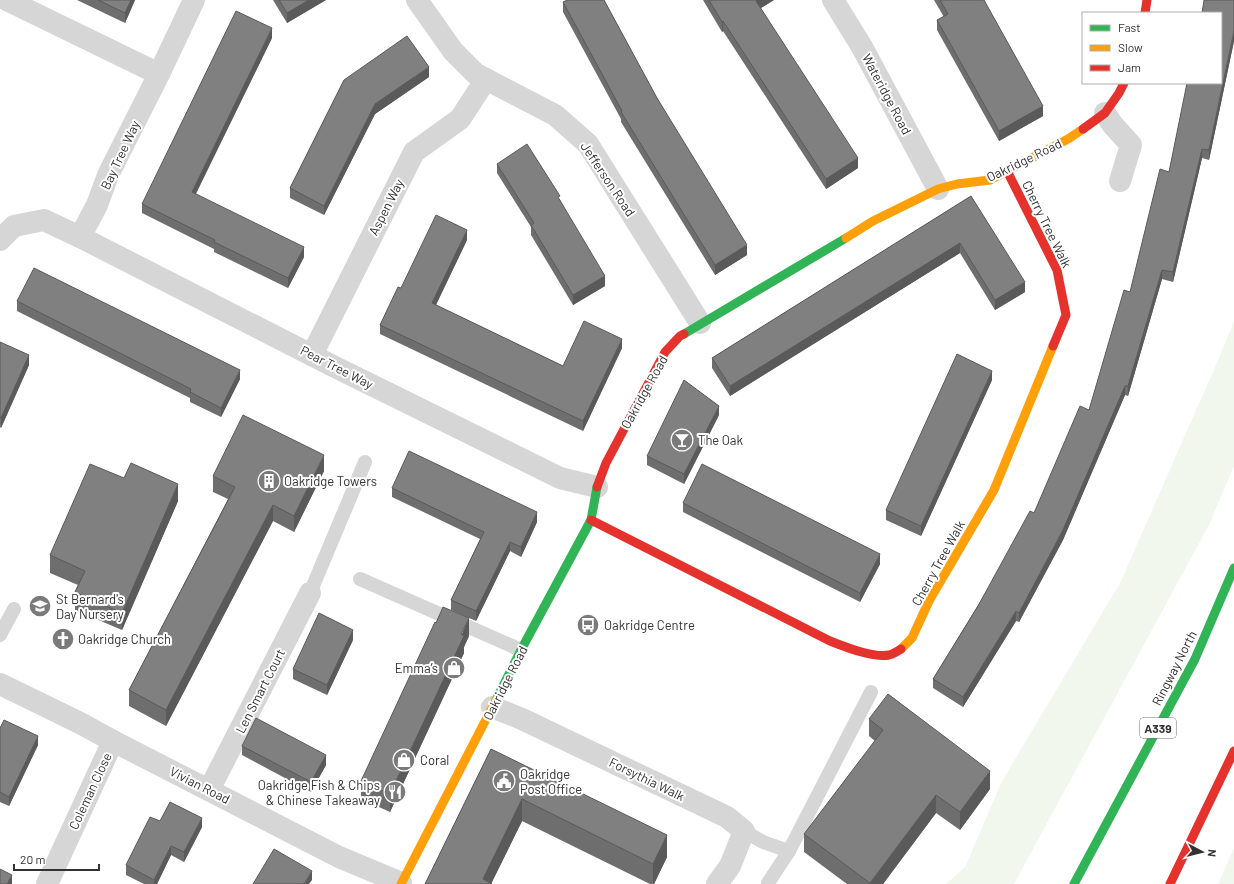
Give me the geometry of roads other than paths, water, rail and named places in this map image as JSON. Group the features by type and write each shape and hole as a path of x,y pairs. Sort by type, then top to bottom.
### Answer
{"main road":[{"path":"1145,12 1147,0"},
{"name":"Oakridge Road","path":"401,883 590,520 593,512 597,487 606,463 665,352 680,336 700,323 819,255 873,221 938,189 957,184 990,180 1068,139 1105,113 1124,84"},
{"name":"Cherry Tree Walk","path":"590,520 830,641 853,650 874,654 890,655 902,650 912,638 929,601 994,490 1066,315 1057,270 1007,171"},
{"name":"Ringway North","path":"1074,884 1195,659 1234,568"},
{"path":"1169,884 1234,751"}],"street":[{"name":"Bay Tree Way","path":"80,237 97,205 108,176 194,0"},
{"name":"Jefferson Road","path":"417,0 453,51 476,74 555,115 588,144 700,323"},
{"name":"Wateridge Road","path":"834,0 862,47 938,189"},
{"path":"10,1 159,74"},
{"name":"Aspen Way","path":"312,355 414,152 460,119 486,79"},
{"path":"1105,113 1112,124 1131,145 1120,181"},
{"name":"Pear Tree Way","path":"0,240 14,226 44,220 560,478 597,487"},
{"name":"Len Smart Court","path":"209,790 310,593"},
{"name":"Vivian Road","path":"0,684 80,723 113,742 339,857 401,883"},
{"name":"Forsythia Walk","path":"492,707 522,719 727,817 744,831"},
{"name":"Coleman Close","path":"47,884 113,742"},
{"path":"717,884 730,866 744,831"}],"lane":[{"path":"310,593 365,462"},
{"path":"360,579 521,650"},
{"path":"0,635 14,609"},
{"path":"768,884 789,851 872,692"},
{"path":"744,831 763,842 789,851"}],"place":[{"name":"The Oak","path":"682,440"},
{"name":"Oakridge Towers","path":"269,481"},
{"name":"St Bernard's Day Nursery","path":"40,606"},
{"name":"Oakridge Centre","path":"588,625"},
{"name":"Oakridge Church","path":"63,639"},
{"name":"Emma’s","path":"454,668"},
{"name":"Coral","path":"404,760"},
{"name":"Oakridge Post Office","path":"504,781"},
{"name":"Oakridge Fish & Chips & Chinese Takeaway","path":"395,792"}]}
